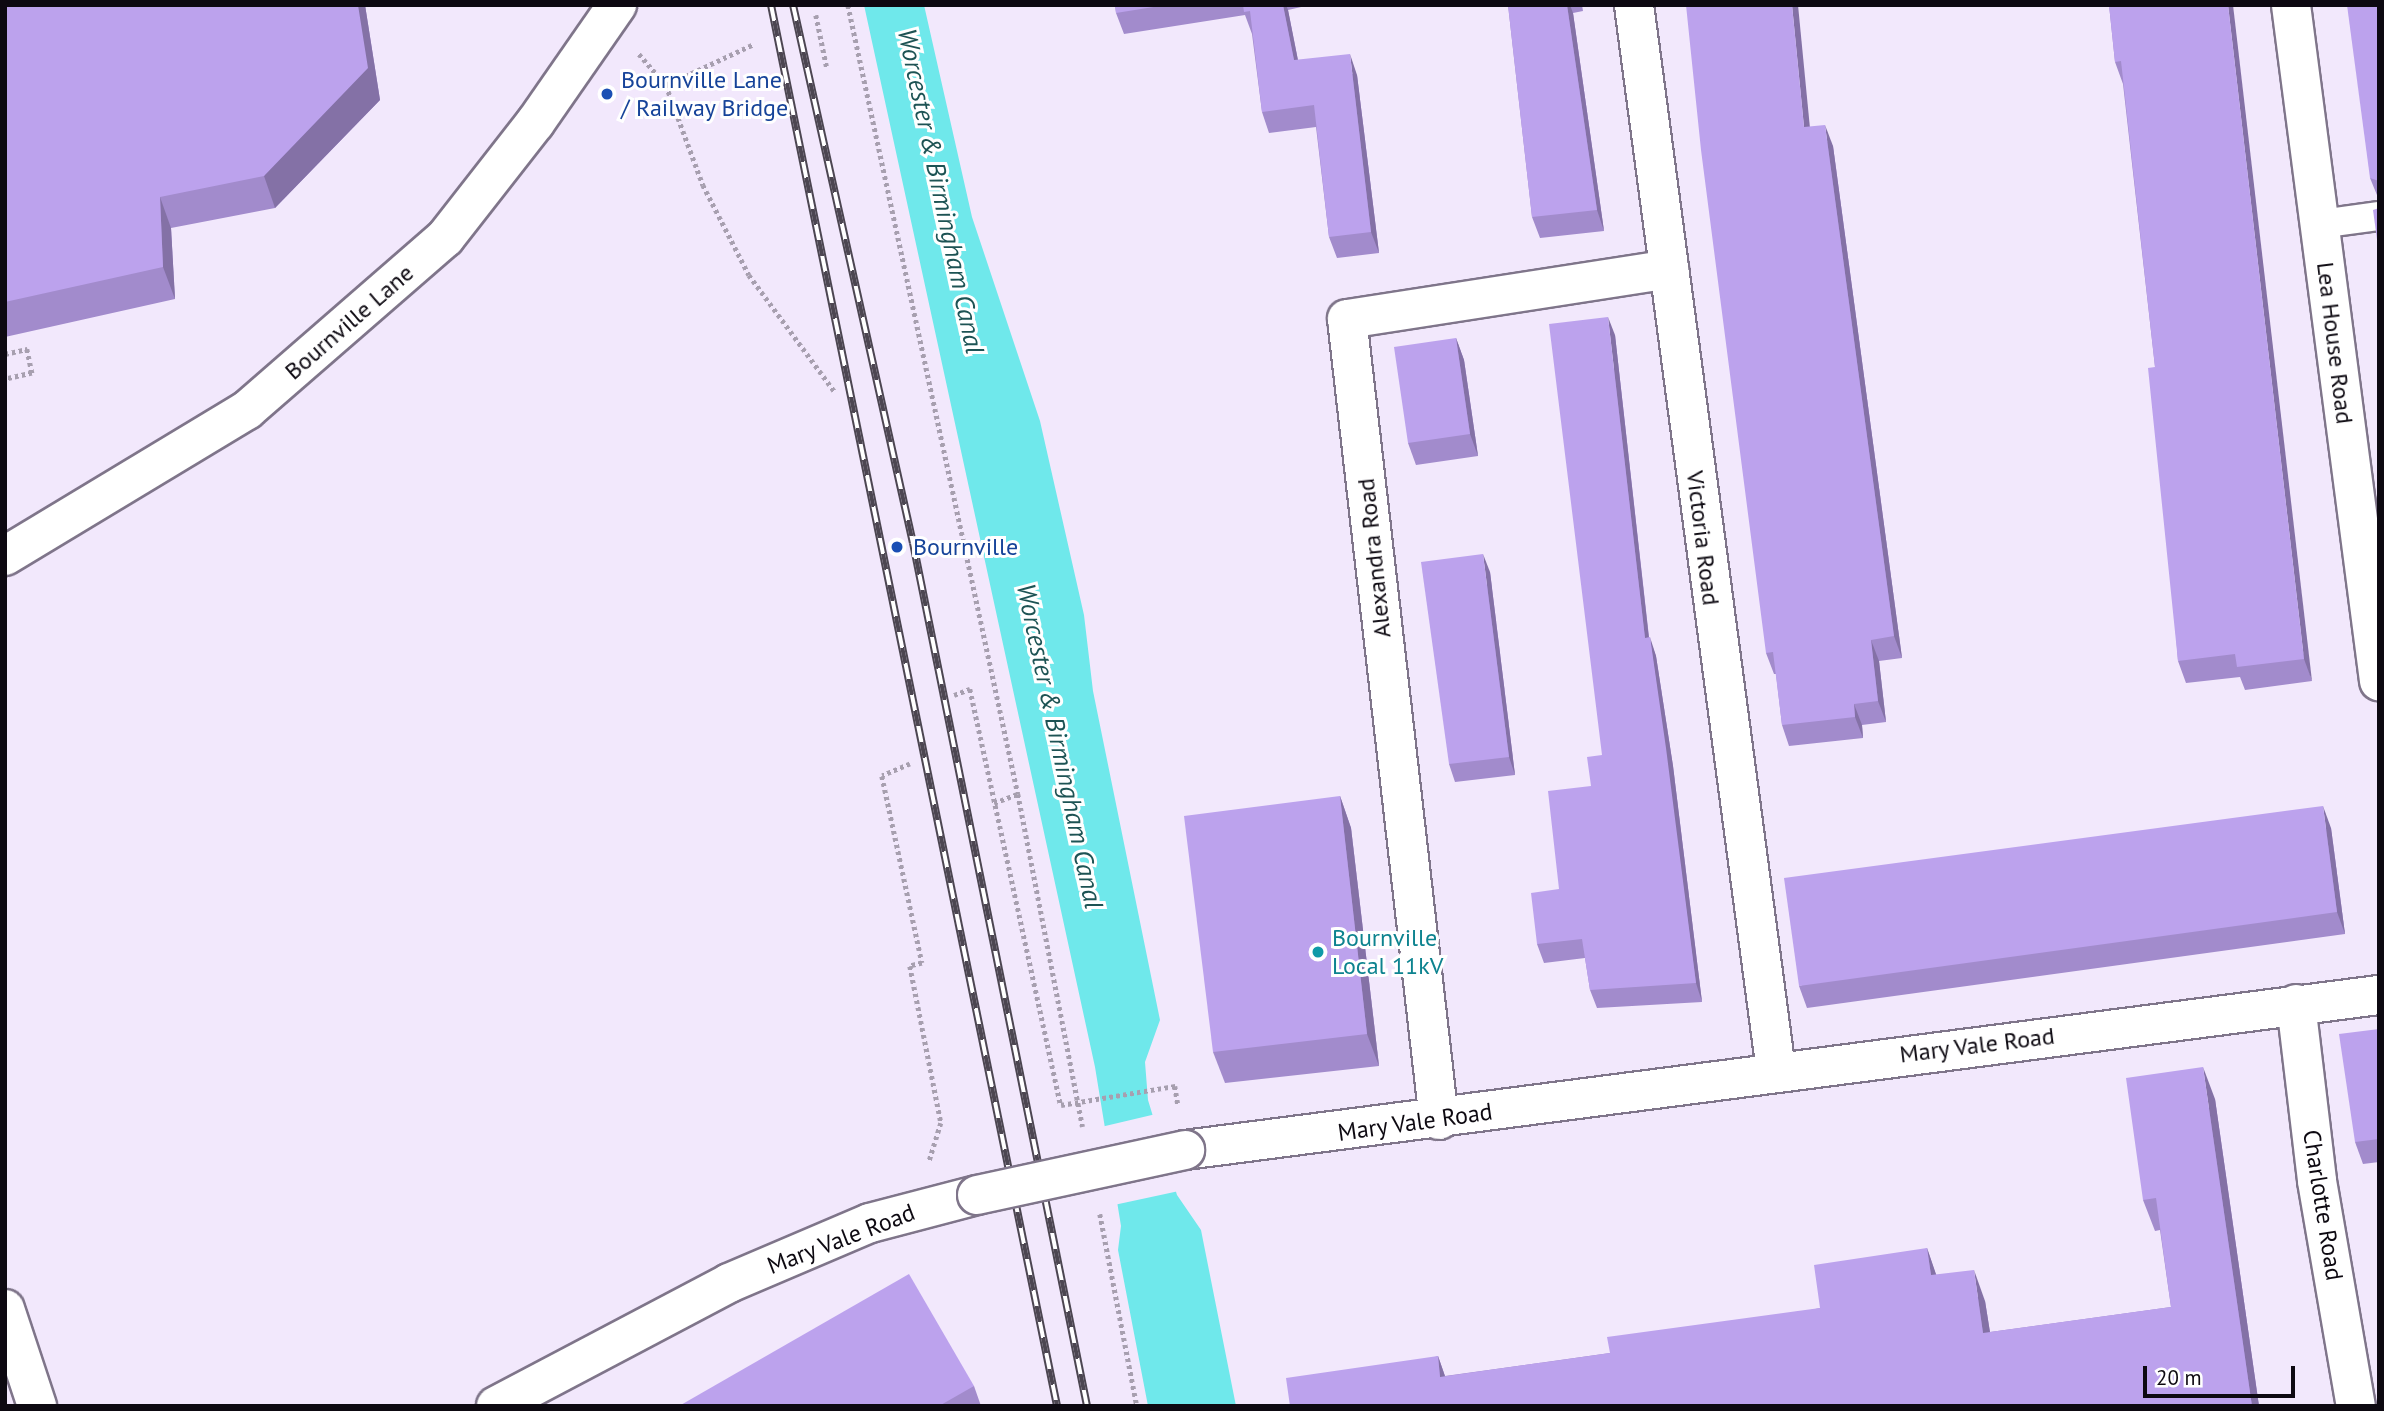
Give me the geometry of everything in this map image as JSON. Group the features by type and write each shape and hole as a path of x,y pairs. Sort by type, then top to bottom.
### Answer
{"street":[{"name":"Bournville Lane","path":"5,556 247,410 445,238 535,123 617,5"},
{"name":"Victoria Road","path":"1634,5 1776,1071"},
{"name":"Lea House Road","path":"2291,5 2379,681"},
{"name":"Alexandra Road","path":"1439,1120 1347,319 1669,269"},
{"name":"Mary Vale Road","path":"496,1406 729,1283 870,1223 914,1209 977,1195 1185,1150 1439,1120 1776,1071 2379,995"},
{"name":"Charlotte Road","path":"2296,1004 2317,1181 2356,1406"},
{"path":"5,1309 37,1406"}],"lane":[{"path":"2320,224 2379,216"}],"path":[{"path":"848,5 1018,794 1084,1134"},
{"path":"816,15 827,68"},
{"path":"754,44 666,85 703,185 749,275 835,392"},
{"path":"5,354 27,349 32,373 5,379"},
{"path":"954,695 970,689 1061,1105 1175,1086"},
{"path":"909,764 882,776 922,963 910,966 942,1123 914,1209"},
{"path":"993,803 1018,794"},
{"path":"1097,1202 1137,1406"}],"water":[{"name":"Worcester & Birmingham Canal","path":"864,5 924,5 972,217 1040,421 1084,615 1093,691 1160,1020 1145,1062 1148,1100 1177,1195 1201,1230 1236,1406 1148,1406 1118,1250 1121,1226 1095,1067"}],"pier":[{"path":"1156,1114 1179,1191 1114,1205 1101,1127"}],"building":[{"path":"5,5 358,5 368,68 264,176 160,197 163,267 5,302"},
{"path":"1115,5 1166,5 1116,13"},
{"path":"1243,5 1283,5 1294,60 1350,54 1371,232 1329,237 1314,105 1262,112 1250,11 1244,12"},
{"path":"1508,5 1567,5 1597,210 1532,217"},
{"path":"1686,5 1792,5 1804,127 1825,125 1894,636 1871,640 1878,701 1854,704 1855,717 1782,725 1773,652 1766,653 1701,150"},
{"path":"2109,5 2228,5 2304,659 2237,667 2235,654 2178,661 2148,368 2155,367 2121,61 2115,62"},
{"path":"2347,5 2379,5 2379,181 2370,178"},
{"path":"2379,208 2379,254 2373,210"},
{"path":"1608,317 1645,638 1650,637 1696,983 1590,990 1582,939 1537,944 1531,893 1559,889 1548,791 1591,786 1587,757 1602,755 1549,324"},
{"path":"1456,338 1470,434 1408,443 1394,347"},
{"path":"1483,554 1509,757 1449,764 1421,562"},
{"path":"1340,796 1367,1034 1213,1052 1184,816"},
{"path":"2323,806 2337,912 1799,986 1784,878"},
{"path":"2379,1029 2379,1139 2355,1142 2339,1034"},
{"path":"2203,1067 2252,1406 1290,1406 1286,1378 1438,1356 1440,1377 1610,1353 1607,1337 1820,1308 1814,1265 1927,1248 1931,1275 1974,1270 1983,1333 2171,1307 2156,1198 2143,1200 2126,1078"},
{"path":"909,1274 974,1386 939,1406 679,1406"}],"railway":[{"path":"771,5 1057,1406"},
{"path":"793,5 913,543 1087,1406"}],"place":[{"name":"Bournville Lane / Railway Bridge","path":"607,94"},
{"name":"Bournville","path":"897,547"},
{"name":"Bournville Local 11kV","path":"1318,952"}]}
